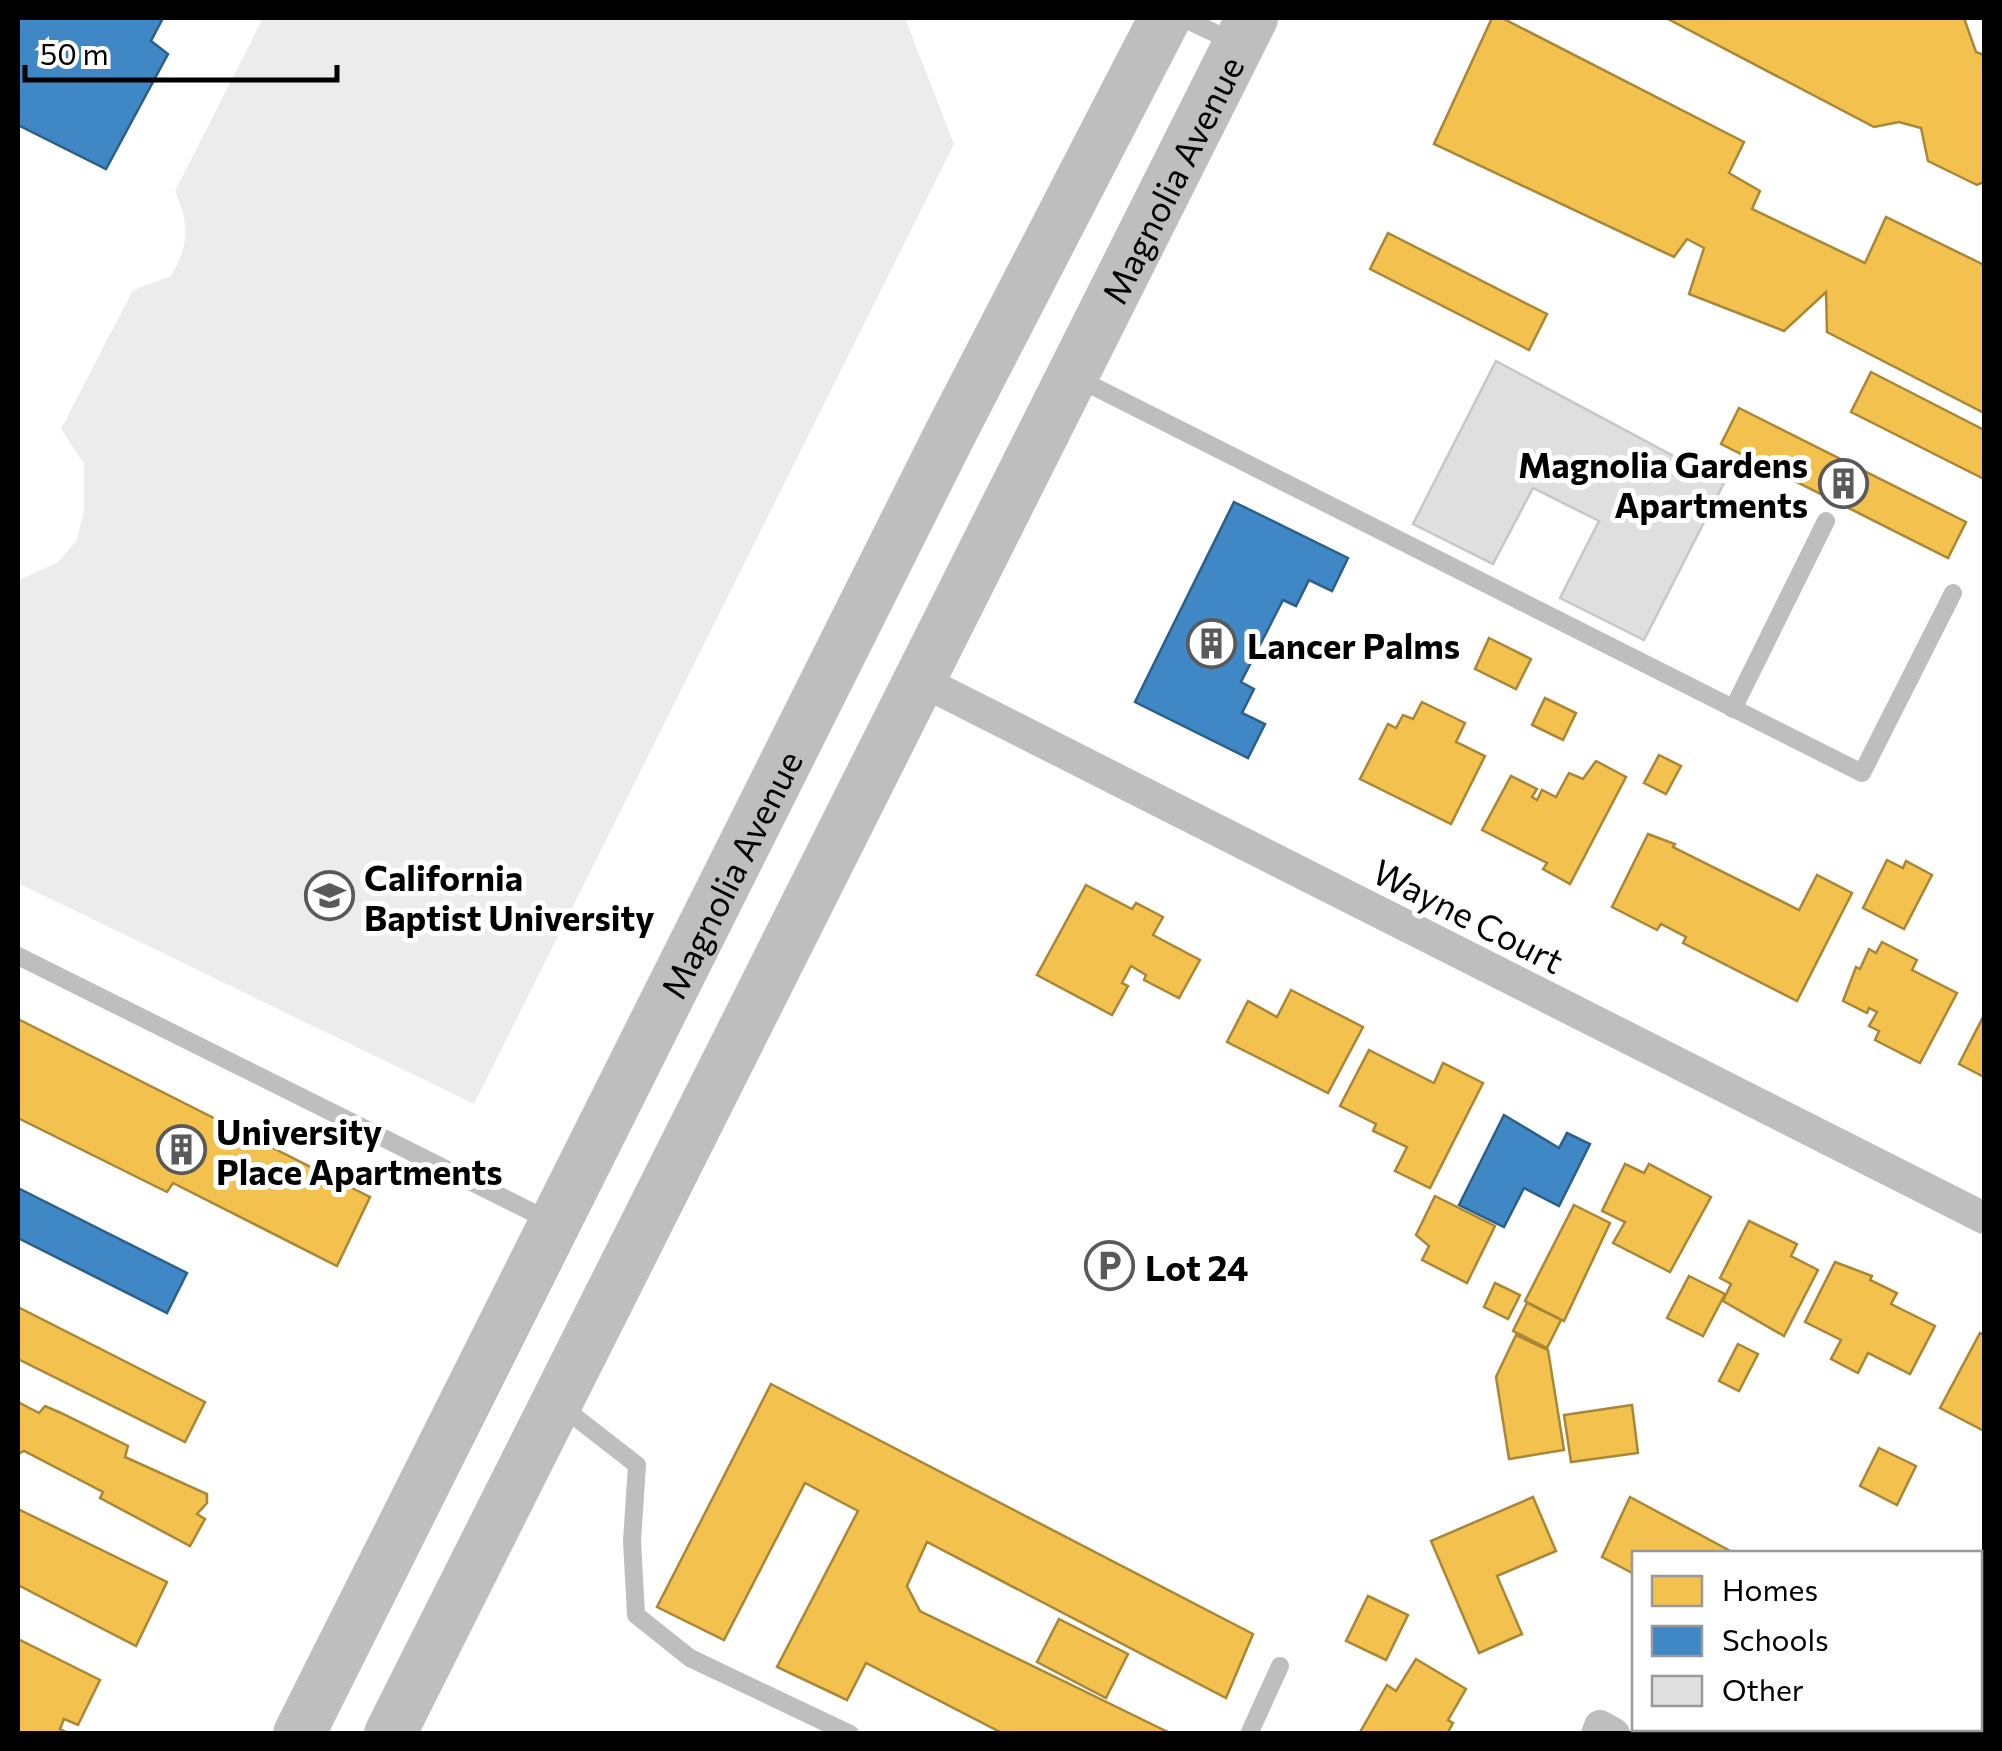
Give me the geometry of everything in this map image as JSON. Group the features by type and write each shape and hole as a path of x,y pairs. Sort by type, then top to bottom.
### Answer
{"main road":[{"name":"Magnolia Avenue","path":"299,1734 1165,18"},
{"name":"Magnolia Avenue","path":"390,1734 1245,31"},
{"path":"845,647 920,680"}],"street":[{"name":"Wayne Court","path":"920,680 1984,1218"}],"lane":[{"path":"1183,18 1245,31"},
{"path":"1072,375 1862,774 1953,593"},
{"path":"1734,709 1826,521"},
{"path":"18,956 557,1225"},
{"path":"556,1402 637,1465 632,1541 636,1614 690,1658 850,1734"},
{"path":"1249,1734 1280,1666"}],"shaded area":[{"name":"California Baptist University","path":"263,18 905,18 954,144 474,1104 18,883 18,581 58,562 77,540 84,510 84,464 61,429 133,290 171,276 177,265 185,235 175,191"}],"building: Homes":[{"path":"1492,18 1502,18 1744,142 1729,173 1760,191 1752,209 1865,263 1886,217 1984,265 1984,413 1827,332 1826,292 1784,331 1689,294 1704,248 1687,239 1674,257 1434,144"},
{"path":"1666,18 1964,18 1976,52 1984,55 1984,182 1977,185 1928,161 1921,128 1899,122 1874,127"},
{"name":"Magnolia Gardens Apartments","path":"1388,233 1547,314 1529,350 1370,269"},
{"name":"Magnolia Gardens Apartments","path":"1871,372 1984,430 1984,479 1851,412"},
{"name":"Magnolia Gardens Apartments","path":"1739,408 1966,522 1948,558 1721,444"},
{"path":"1489,638 1531,659 1516,689 1475,669"},
{"path":"1545,698 1576,713 1563,740 1532,725"},
{"path":"1422,702 1465,723 1456,742 1485,756 1451,824 1360,779 1388,724 1396,728 1403,715 1413,719"},
{"path":"1659,755 1681,766 1666,794 1644,783"},
{"path":"1596,761 1626,777 1570,884 1543,869 1547,863 1482,830 1511,776 1537,789 1532,797 1537,800 1542,790 1556,797 1569,773 1583,779"},
{"path":"1648,834 1675,844 1673,847 1799,910 1817,875 1852,893 1797,1001 1683,943 1686,937 1661,924 1657,930 1612,907"},
{"path":"1887,860 1903,868 1906,861 1932,875 1904,929 1863,908"},
{"path":"1086,885 1132,909 1136,903 1163,917 1153,935 1200,960 1179,998 1144,980 1146,975 1131,966 1122,983 1128,986 1112,1015 1037,975"},
{"path":"1882,942 1917,960 1912,970 1957,993 1920,1063 1875,1040 1879,1031 1869,1026 1877,1012 1869,1008 1867,1013 1843,1001 1856,967 1860,969 1869,949 1876,953"},
{"path":"1291,990 1363,1027 1328,1093 1227,1042 1248,1001 1277,1017"},
{"path":"1984,1015 1984,1077 1959,1064"},
{"name":"University Place Apartments","path":"18,1019 370,1197 337,1266 173,1183 167,1192 18,1118"},
{"path":"1369,1050 1434,1083 1443,1063 1483,1083 1430,1188 1395,1171 1407,1147 1373,1131 1376,1124 1340,1106"},
{"path":"1625,1164 1644,1173 1649,1164 1711,1197 1670,1272 1613,1243 1625,1222 1602,1211"},
{"path":"1435,1196 1495,1226 1467,1283 1422,1260 1429,1246 1416,1235"},
{"path":"1574,1205 1610,1223 1564,1321 1525,1301"},
{"path":"1749,1221 1797,1244 1791,1256 1818,1270 1784,1336 1723,1301 1731,1284 1720,1278"},
{"path":"1835,1262 1872,1276 1870,1280 1897,1293 1891,1304 1935,1326 1910,1374 1868,1353 1858,1373 1831,1359 1841,1340 1805,1322"},
{"path":"1689,1276 1725,1294 1703,1336 1667,1318"},
{"path":"1495,1283 1520,1295 1508,1319 1484,1307"},
{"path":"1527,1303 1561,1320 1547,1348 1513,1331"},
{"path":"18,1307 205,1402 185,1442 18,1359"},
{"path":"1980,1333 1984,1335 1984,1431 1940,1408"},
{"path":"1516,1335 1548,1350 1564,1450 1509,1459 1496,1377"},
{"path":"1738,1344 1758,1354 1739,1391 1719,1381"},
{"path":"771,1384 1253,1634 1226,1698 927,1542 907,1586 920,1611 1172,1734 1004,1734 866,1663 847,1700 777,1667 858,1511 805,1483 724,1640 657,1607"},
{"path":"18,1402 39,1413 45,1406 61,1413 128,1446 125,1457 207,1494 207,1503 197,1514 205,1519 190,1546 100,1498 103,1492 24,1451 18,1454"},
{"path":"1632,1405 1638,1453 1571,1462 1564,1415"},
{"path":"1879,1448 1916,1466 1897,1505 1860,1486"},
{"path":"1533,1497 1556,1551 1497,1576 1522,1634 1479,1653 1431,1541"},
{"path":"1630,1497 1730,1551 1632,1551 1632,1573 1602,1557"},
{"path":"18,1509 167,1582 136,1646 18,1585"},
{"path":"1368,1596 1408,1615 1386,1660 1346,1641"},
{"path":"1059,1619 1128,1654 1106,1698 1037,1662"},
{"path":"18,1639 100,1680 78,1725 64,1719 60,1729 70,1734 18,1734"},
{"path":"1416,1659 1466,1689 1448,1720 1453,1723 1447,1734 1359,1734 1387,1685 1396,1691"},
{"path":"1842,1731 1952,1731 1951,1734"}],"building: Schools":[{"path":"18,18 163,18 151,41 168,54 106,169 18,125"},
{"name":"Lancer Palms","path":"1234,502 1348,558 1332,591 1309,580 1296,606 1283,600 1241,682 1254,689 1242,713 1265,724 1248,758 1135,702"},
{"path":"1504,1115 1559,1148 1567,1133 1590,1144 1559,1206 1524,1188 1504,1227 1459,1205"},
{"path":"18,1188 187,1273 167,1313 18,1238"}],"building: Other":[{"path":"1496,361 1724,483 1644,640 1560,598 1599,521 1533,488 1493,564 1413,524"}],"place":[{"name":"Magnolia Gardens Apartments","path":"1843,483"},
{"name":"Lancer Palms","path":"1212,644"},
{"name":"California Baptist University","path":"329,896"},
{"name":"University Place Apartments","path":"181,1150"},
{"name":"Lot 24","path":"1110,1266"}]}
